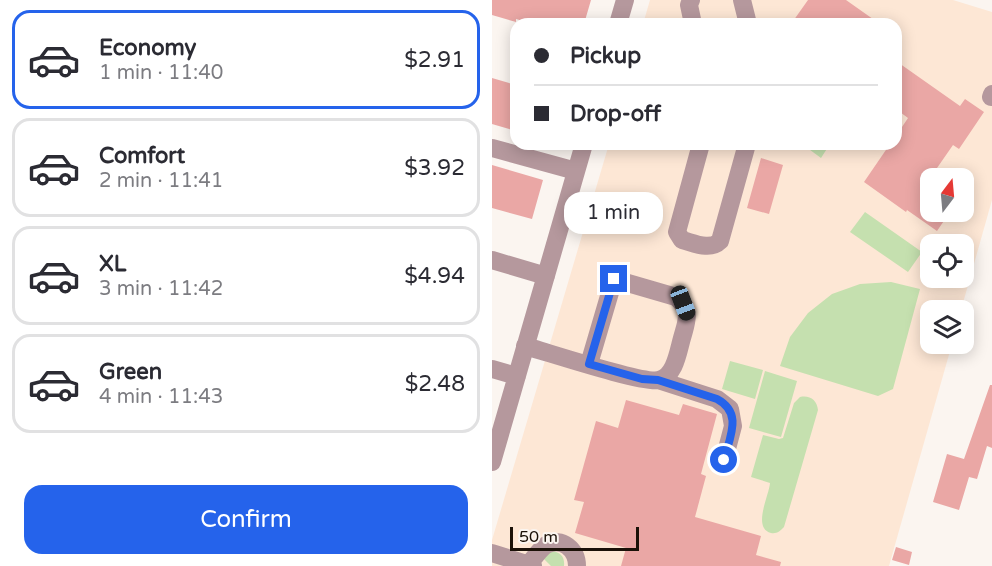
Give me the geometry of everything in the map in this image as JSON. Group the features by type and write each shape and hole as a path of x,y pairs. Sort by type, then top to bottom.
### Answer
{"street":[{"path":"620,18 625,0"},
{"path":"691,0 689,4 692,18"},
{"path":"742,0 746,18"},
{"path":"492,148 576,171"},
{"path":"492,462 582,150"},
{"path":"699,150 677,232 682,240 710,246 720,241 745,150"},
{"path":"492,260 546,276"},
{"path":"589,364 614,279 676,297 683,303 688,317 676,359 670,374 658,380"},
{"path":"525,346 642,379 658,380 717,399 730,409 733,426 724,460"},
{"path":"492,369 517,376"},
{"path":"492,553 531,565 544,547 557,542 574,552 577,566"}],"shaded area":[{"path":"650,0 953,0 992,12 992,200 974,264 974,234 920,234 920,288 967,288 964,300 920,300 920,354 949,354 889,566 492,566 492,540 607,150 902,150 902,18 645,18"}],"green space":[{"path":"810,150 826,150 821,158"},
{"path":"865,212 920,251 920,255 908,272 850,232"},
{"path":"891,282 920,289 893,389 878,396 780,366 790,337 808,313 832,294 860,284"},
{"path":"730,361 763,370 755,399 722,389"},
{"path":"765,371 797,381 781,437 749,428"},
{"path":"800,397 812,399 818,410 784,527 777,533 771,533 765,530 762,518 770,483 751,477 763,435 783,438 794,403"},
{"path":"553,551 562,556 564,566 551,566 544,559 544,554"}],"building":[{"path":"492,0 591,0 586,18 510,18 510,20 492,15"},
{"path":"808,0 846,0 872,18 795,18"},
{"path":"902,65 960,106 965,99 984,112 959,149 953,145 937,168 920,168 920,219 907,210 906,212 864,182 886,150 902,150 902,127 908,118 902,114"},
{"path":"492,78 510,83 510,129 492,124"},
{"path":"761,158 783,165 769,214 747,208"},
{"path":"492,165 543,180 532,219 492,208"},
{"path":"924,222 943,222 937,231"},
{"path":"990,385 992,385 992,448 987,446 977,479 969,477 959,510 933,502 947,454 964,459"},
{"path":"626,400 679,415 683,404 717,414 701,474 706,476 695,517 761,536 756,555 781,562 780,566 621,566 626,548 575,533 584,502 574,500 596,421 618,428"},
{"path":"896,547 912,552 909,565 892,560"}],"route":[{"path":"614,279 589,364 642,379 658,380 724,403 730,409 733,426 724,460"}]}
